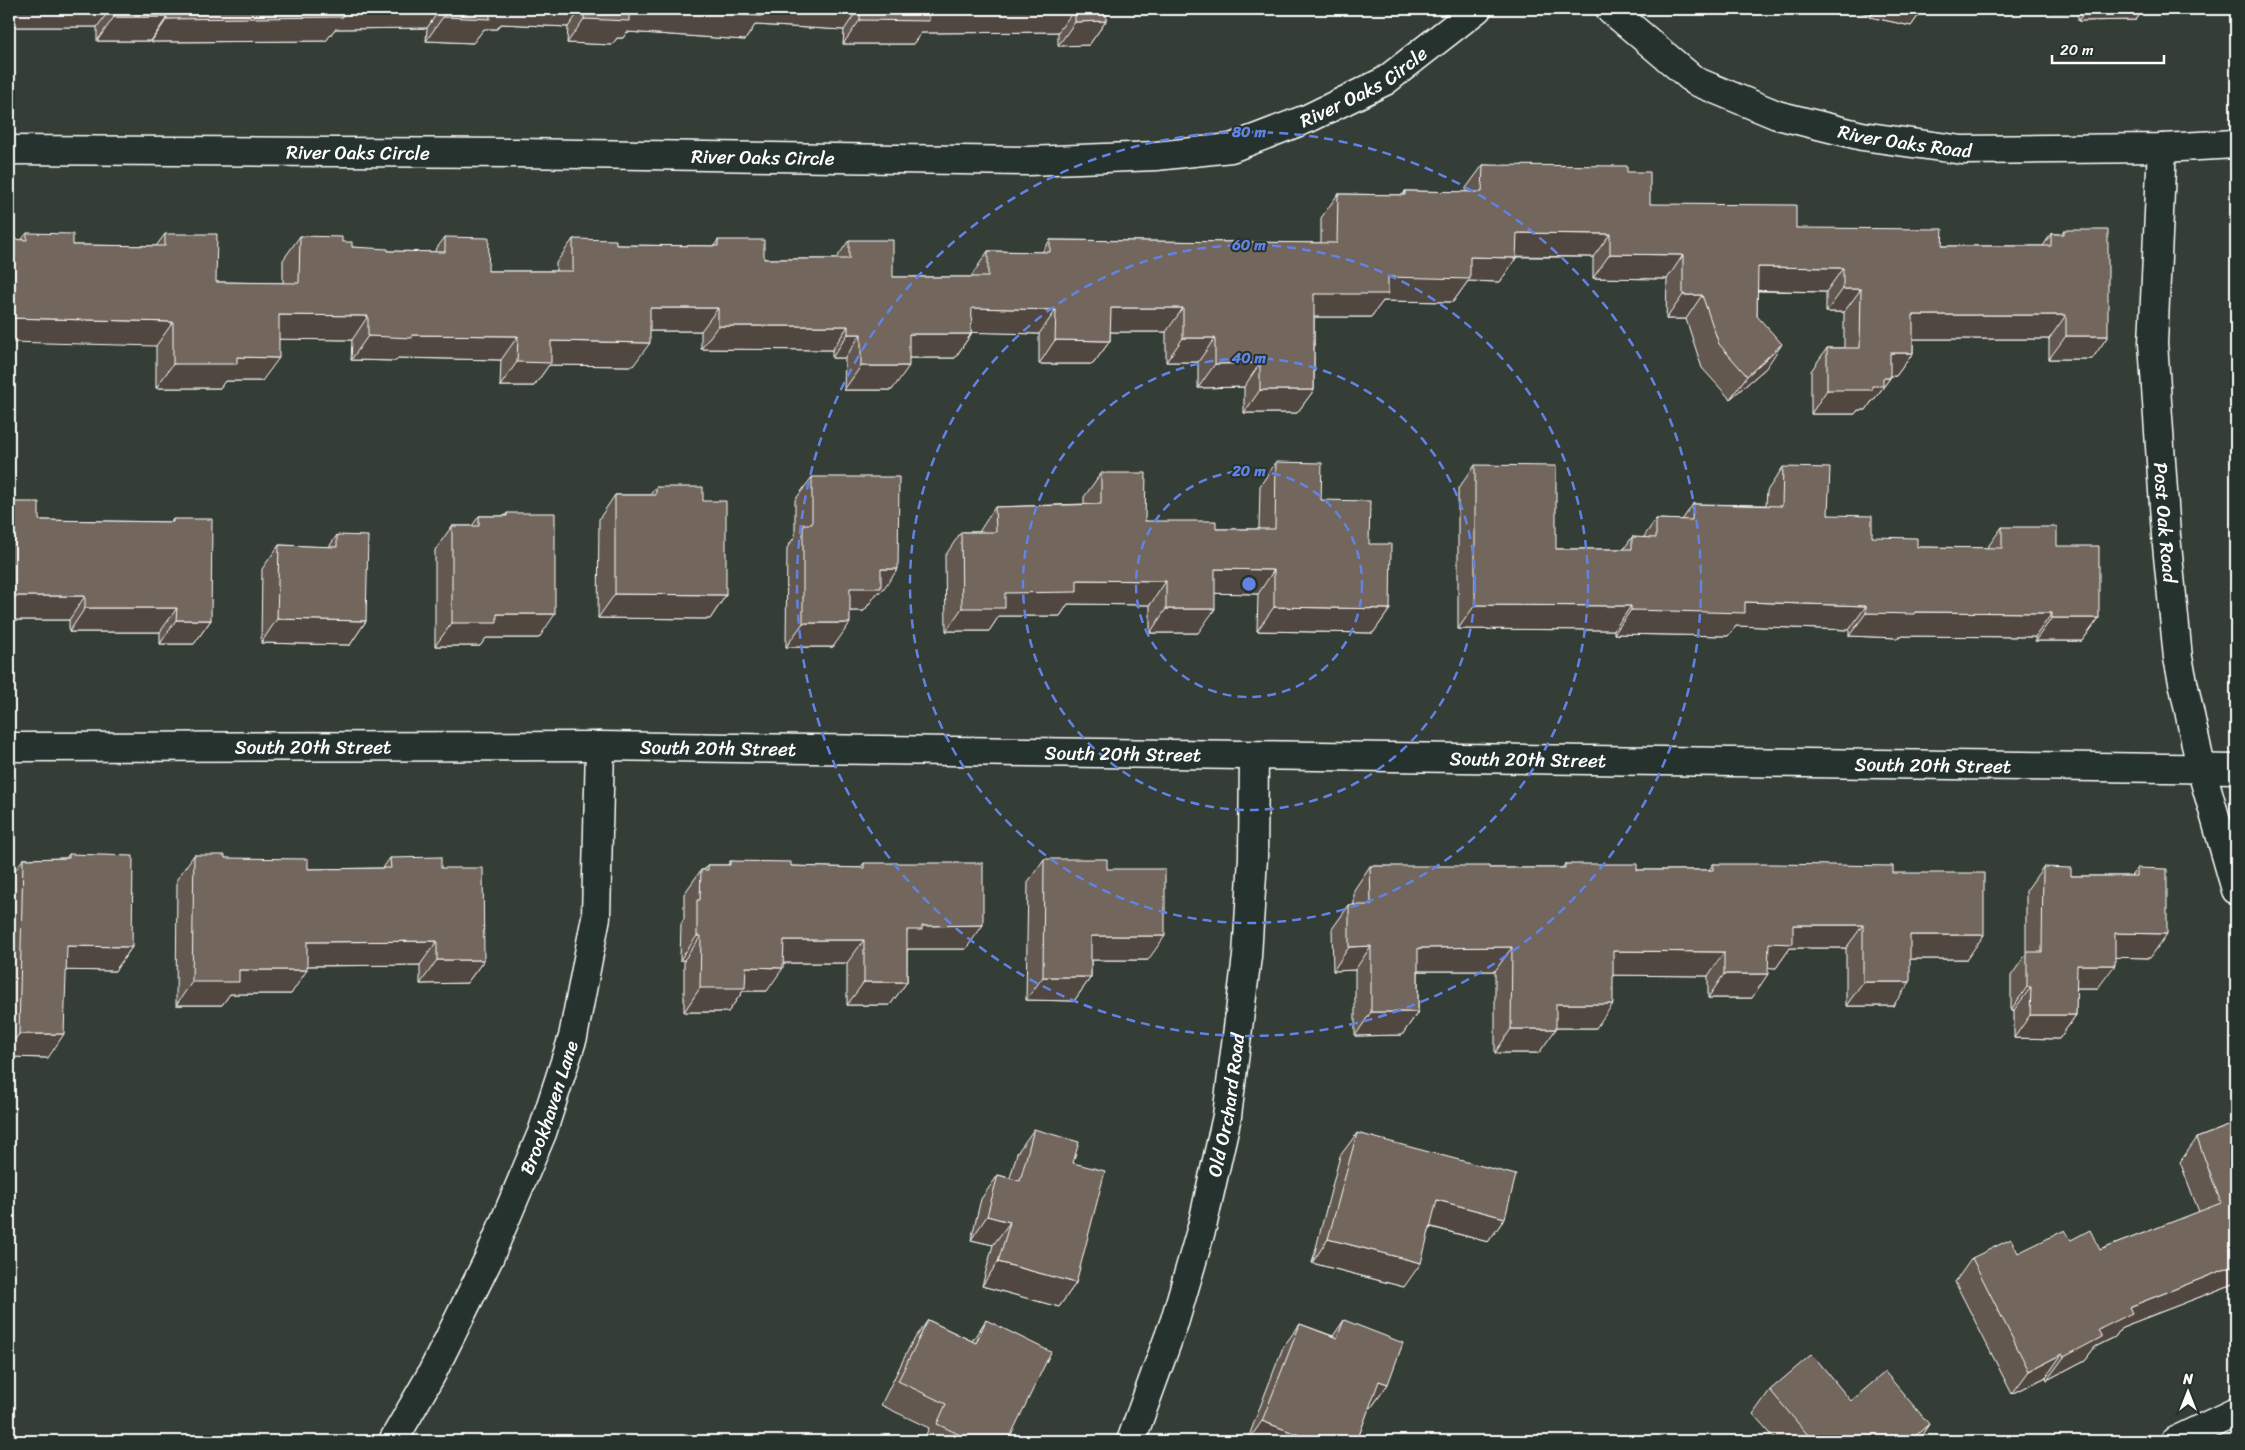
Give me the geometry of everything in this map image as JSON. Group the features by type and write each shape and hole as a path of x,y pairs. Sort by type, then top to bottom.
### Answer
{"street":[{"name":"River Oaks Circle","path":"9,150 517,153 1028,161 1156,156 1231,148 1309,118 1385,81 1477,9"},
{"name":"River Oaks Road","path":"1610,9 1695,81 1777,115 1862,136 1962,150 2162,148 2236,144"},
{"name":"Post Oak Road","path":"2162,148 2154,343 2166,535 2178,658 2201,768 2236,890"},
{"name":"South 20th Street","path":"9,748 600,746 2236,768"},
{"name":"Brookhaven Lane","path":"393,1441 431,1375 489,1258 542,1133 573,1037 596,917 600,746"},
{"name":"Old Orchard Road","path":"1131,1441 1175,1320 1202,1227 1227,1116 1247,956 1253,858 1254,756"},
{"path":"2175,1441 2236,1412"}],"building":[{"path":"114,9 343,9 343,17 167,19 167,17 114,17"},
{"path":"443,9 490,9 490,19 443,17"},
{"path":"584,9 640,9 640,14 629,14 629,21 584,19"},
{"path":"650,9 762,9 761,16"},
{"path":"860,9 929,9 929,21 860,20"},
{"path":"1075,9 1106,9 1106,21 1075,22"},
{"path":"1483,165 1627,166 1627,172 1650,172 1650,204 1796,205 1796,228 1943,229 1942,246 2051,246 2051,234 2064,234 2064,230 2108,230 2108,336 2066,336 2066,315 1913,315 1913,353 1890,353 1890,378 1883,378 1883,386 1872,386 1872,390 1827,390 1827,348 1860,348 1861,289 1843,289 1843,268 1758,267 1757,316 1782,344 1747,376 1719,344 1702,295 1683,295 1683,255 1610,254 1610,234 1517,233 1516,258 1470,257 1470,279 1388,277 1388,294 1314,294 1314,390 1260,390 1260,363 1215,364 1215,338 1183,338 1183,308 1111,308 1110,341 1055,340 1056,310 972,308 971,334 909,334 909,366 861,366 861,334 848,334 848,326 718,326 718,308 650,308 650,343 551,341 551,363 517,362 518,336 412,335 412,338 368,336 368,316 279,315 279,358 237,357 237,364 173,364 173,322 9,318 9,239 27,240 27,233 73,234 73,245 165,246 165,234 217,234 216,282 299,283 300,236 342,237 342,242 352,242 352,247 388,249 388,251 445,252 445,237 489,238 488,271 573,271 573,239 616,240 616,245 718,246 718,240 764,240 764,259 849,259 849,240 893,240 893,277 988,277 988,251 1050,252 1050,240 1337,243 1338,194 1405,195 1405,191 1482,192"},
{"path":"1276,462 1322,463 1321,500 1370,501 1369,544 1391,544 1390,609 1274,607 1274,570 1215,569 1215,609 1166,609 1166,581 1077,580 1077,592 1005,593 1005,608 962,608 961,532 996,532 995,507 1101,504 1101,473 1146,473 1145,521 1216,521 1216,529 1275,529"},
{"path":"1475,465 1556,466 1556,549 1632,549 1632,537 1656,538 1656,519 1692,520 1693,504 1782,506 1783,467 1830,468 1828,515 1872,516 1872,537 1917,538 1917,547 2002,548 2002,527 2057,527 2057,546 2099,546 2099,618 2052,618 2052,613 1866,613 1866,606 1745,602 1745,613 1631,610 1631,606 1475,605"},
{"path":"812,477 899,477 898,569 881,569 881,588 850,588 850,623 803,623 803,524 812,524"},
{"path":"656,487 703,487 703,501 726,501 726,595 615,594 615,495 656,495"},
{"path":"9,502 39,502 39,520 173,522 173,519 212,519 211,620 176,620 177,608 85,608 85,596 9,596"},
{"path":"507,513 555,513 555,614 497,614 497,623 452,623 452,526 479,526 479,516 507,516"},
{"path":"337,535 368,536 366,621 277,619 279,545 337,547"},
{"path":"69,854 133,856 132,947 67,946 64,1034 19,1034 23,859 69,858"},
{"path":"194,855 225,855 225,858 308,859 308,869 391,868 390,858 441,857 441,868 483,868 484,960 437,960 437,941 307,942 307,970 239,970 239,982 192,982"},
{"path":"1044,859 1107,859 1107,869 1165,869 1165,936 1091,936 1091,977 1043,977"},
{"path":"730,861 791,862 791,866 864,868 864,863 983,863 983,925 922,926 922,930 907,930 907,982 864,982 864,940 784,940 783,968 746,967 745,988 700,988 701,936 697,936 697,900 700,900 701,870 708,870 708,865 730,865"},
{"path":"1565,864 1637,864 1637,870 1713,870 1713,864 1893,866 1893,873 1984,873 1984,935 1910,935 1910,982 1863,982 1863,925 1793,925 1793,944 1769,943 1768,974 1724,974 1724,952 1613,951 1613,1004 1556,1004 1556,1029 1511,1029 1512,947 1418,948 1418,1012 1371,1012 1371,946 1349,947 1349,905 1371,905 1370,866 1565,868"},
{"path":"2043,867 2071,868 2071,876 2137,876 2137,868 2167,869 2167,934 2115,933 2115,965 2077,965 2076,1015 2030,1015 2031,987 2027,987 2027,952 2042,952"},
{"path":"2236,1123 2236,1265 2129,1307 2132,1313 2098,1330 2102,1337 2064,1357 2062,1354 2029,1371 1972,1258 2011,1239 2018,1253 2065,1230 2071,1240 2090,1230 2100,1250 2221,1203 2197,1138"},
{"path":"1034,1129 1079,1142 1073,1163 1105,1171 1076,1283 998,1262 1010,1222 987,1216 998,1175 1020,1181"},
{"path":"1357,1133 1516,1175 1505,1218 1437,1200 1421,1263 1328,1239"},
{"path":"928,1320 976,1343 986,1320 1051,1352 1008,1441 973,1441 937,1424 946,1404 898,1381"},
{"path":"1344,1320 1403,1343 1388,1384 1379,1381 1357,1441 1297,1441 1299,1435 1262,1421 1300,1324 1337,1338"},
{"path":"1812,1354 1851,1401 1885,1372 1929,1424 1912,1439 1914,1441 1813,1441 1770,1390"}]}
